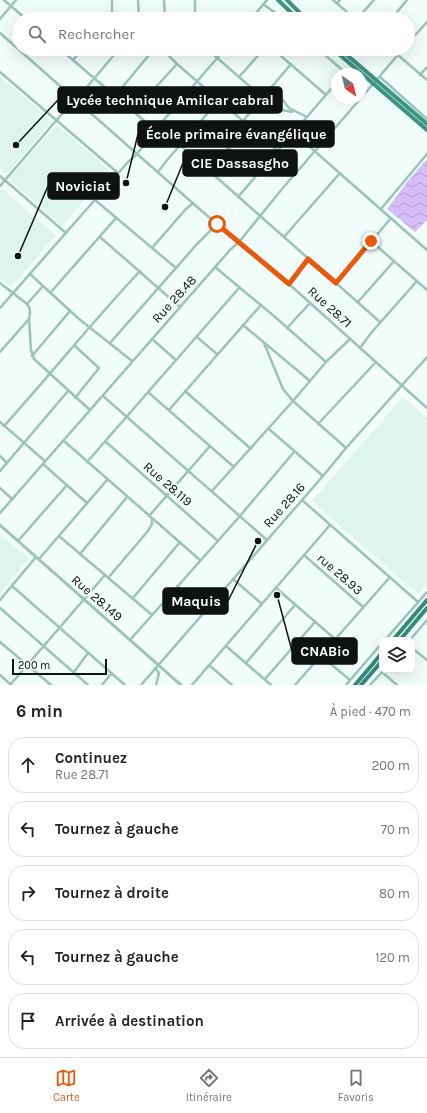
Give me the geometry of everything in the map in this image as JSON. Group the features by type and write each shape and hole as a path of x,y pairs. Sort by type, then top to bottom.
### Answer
{"highway":[{"path":"396,637 427,600"},
{"path":"403,637 427,608"},
{"path":"354,685 379,656"},
{"path":"361,685 379,664"}],"main road":[{"path":"278,0 291,12"},
{"path":"287,0 299,12"},
{"path":"343,56 376,80 427,130"},
{"path":"348,56 427,124"}],"street":[{"path":"4,0 17,12"},
{"path":"0,19 16,0"},
{"path":"112,0 112,12"},
{"path":"138,0 139,12"},
{"path":"164,0 165,12"},
{"path":"195,0 195,12"},
{"path":"256,12 267,0"},
{"path":"333,0 348,12"},
{"path":"337,3 340,0"},
{"path":"363,12 374,0"},
{"path":"396,12 407,0"},
{"path":"263,4 274,12"},
{"path":"415,35 427,22"},
{"name":"Rue 28.71","path":"0,33 12,44"},
{"name":"Rue 28.71","path":"26,56 193,204 289,284 427,408"},
{"path":"68,56 155,130"},
{"path":"73,60 76,56"},
{"path":"0,186 113,56"},
{"path":"115,96 148,56"},
{"path":"169,56 278,151"},
{"path":"239,77 258,56"},
{"path":"281,56 326,95"},
{"path":"326,56 339,68"},
{"name":"Rue 28.48","path":"367,91 397,56"},
{"path":"399,56 427,80"},
{"path":"0,308 96,200 118,173 137,154 155,130 217,58 263,98 273,109"},
{"path":"133,112 177,64"},
{"path":"243,121 291,64"},
{"path":"420,75 427,67"},
{"path":"0,72 118,173"},
{"path":"376,80 427,119"},
{"path":"272,86 289,108 307,117"},
{"path":"238,197 331,89"},
{"path":"158,172 219,100"},
{"name":"Rue 28.48","path":"0,513 180,306 239,242 356,104"},
{"path":"250,113 261,109 296,112"},
{"path":"199,123 258,174"},
{"path":"294,133 427,250"},
{"path":"180,145 380,322"},
{"path":"381,209 427,154"},
{"path":"284,237 340,173"},
{"path":"0,176 66,233"},
{"path":"96,200 176,268"},
{"path":"152,248 185,210 193,204"},
{"path":"51,292 116,218"},
{"path":"336,283 391,218"},
{"path":"110,343 197,244 217,224"},
{"path":"100,237 180,306"},
{"path":"371,241 427,290"},
{"path":"289,284 308,259"},
{"path":"358,302 394,261"},
{"path":"215,268 261,305 326,362"},
{"path":"4,426 140,271"},
{"path":"30,274 70,311 132,361"},
{"path":"360,348 380,322 417,281"},
{"path":"0,283 27,304 30,310 29,319 32,356 68,392 90,410"},
{"path":"27,304 43,286"},
{"path":"87,462 240,288"},
{"path":"287,328 310,303"},
{"path":"169,410 261,305"},
{"path":"32,356 70,311"},
{"path":"0,352 29,319"},
{"path":"243,324 310,381"},
{"path":"197,337 217,354"},
{"path":"152,339 176,360"},
{"path":"212,491 251,449 326,362 350,339"},
{"path":"264,343 272,359 280,384 293,401 346,448"},
{"path":"75,346 98,368 75,398"},
{"name":"Rue 28.16","path":"141,685 346,448 427,357"},
{"path":"318,424 376,362"},
{"path":"185,391 251,449"},
{"path":"0,471 68,392"},
{"path":"149,393 234,467"},
{"path":"102,396 267,540"},
{"path":"0,422 87,503"},
{"path":"268,429 323,476"},
{"path":"64,441 200,560"},
{"name":"Rue 28.119","path":"106,442 218,541"},
{"path":"149,516 210,446"},
{"path":"130,640 240,516 294,452"},
{"path":"0,456 7,463"},
{"path":"0,600 108,480"},
{"path":"18,541 67,485"},
{"path":"0,488 12,499"},
{"path":"80,554 127,497"},
{"path":"302,500 418,602"},
{"path":"108,578 148,531 152,524 152,519"},
{"name":"Rue 28.149","path":"0,525 158,664 177,684 182,685"},
{"path":"192,685 330,525"},
{"path":"59,536 152,615"},
{"path":"133,598 180,542"},
{"name":"rue 28.93","path":"304,555 363,607"},
{"path":"0,675 10,685 105,575"},
{"path":"295,685 390,577"},
{"path":"233,579 262,604"},
{"path":"12,586 125,685"},
{"path":"177,586 205,611"},
{"path":"276,588 335,639"},
{"path":"388,637 427,592"},
{"path":"246,663 295,605"},
{"path":"0,608 88,685"},
{"path":"412,637 427,620"},
{"path":"265,679 315,622"},
{"path":"0,642 51,685"},
{"path":"226,646 271,685"},
{"path":"346,685 379,646"},
{"path":"415,650 427,660"},
{"path":"74,672 88,653"},
{"path":"321,656 350,680"},
{"path":"209,665 232,685"},
{"path":"155,668 158,673 156,685"},
{"path":"370,685 381,673"},
{"path":"385,673 397,685"},
{"path":"102,685 111,674"}],"shaded area":[{"path":"0,77 52,121 6,175 0,169"},
{"path":"57,125 110,171 62,226 11,181 10,177"},
{"path":"2,189 56,235 11,287 0,278 0,191"},
{"path":"403,397 427,418 427,584 418,594 312,501"},
{"path":"0,535 29,558 0,593"}],"water":[{"path":"427,159 427,220 415,232 387,209 407,182"}],"place":[{"name":"Lycée technique Amilcar cabral","path":"16,145"},
{"name":"École primaire évangélique","path":"126,183"},
{"name":"CIE Dassasgho","path":"165,207"},
{"name":"Noviciat","path":"18,256"},
{"name":"Maquis","path":"258,541"},
{"name":"CNABio","path":"277,595"}],"route":[{"path":"217,224 289,284 308,259 336,283 371,241"}]}
